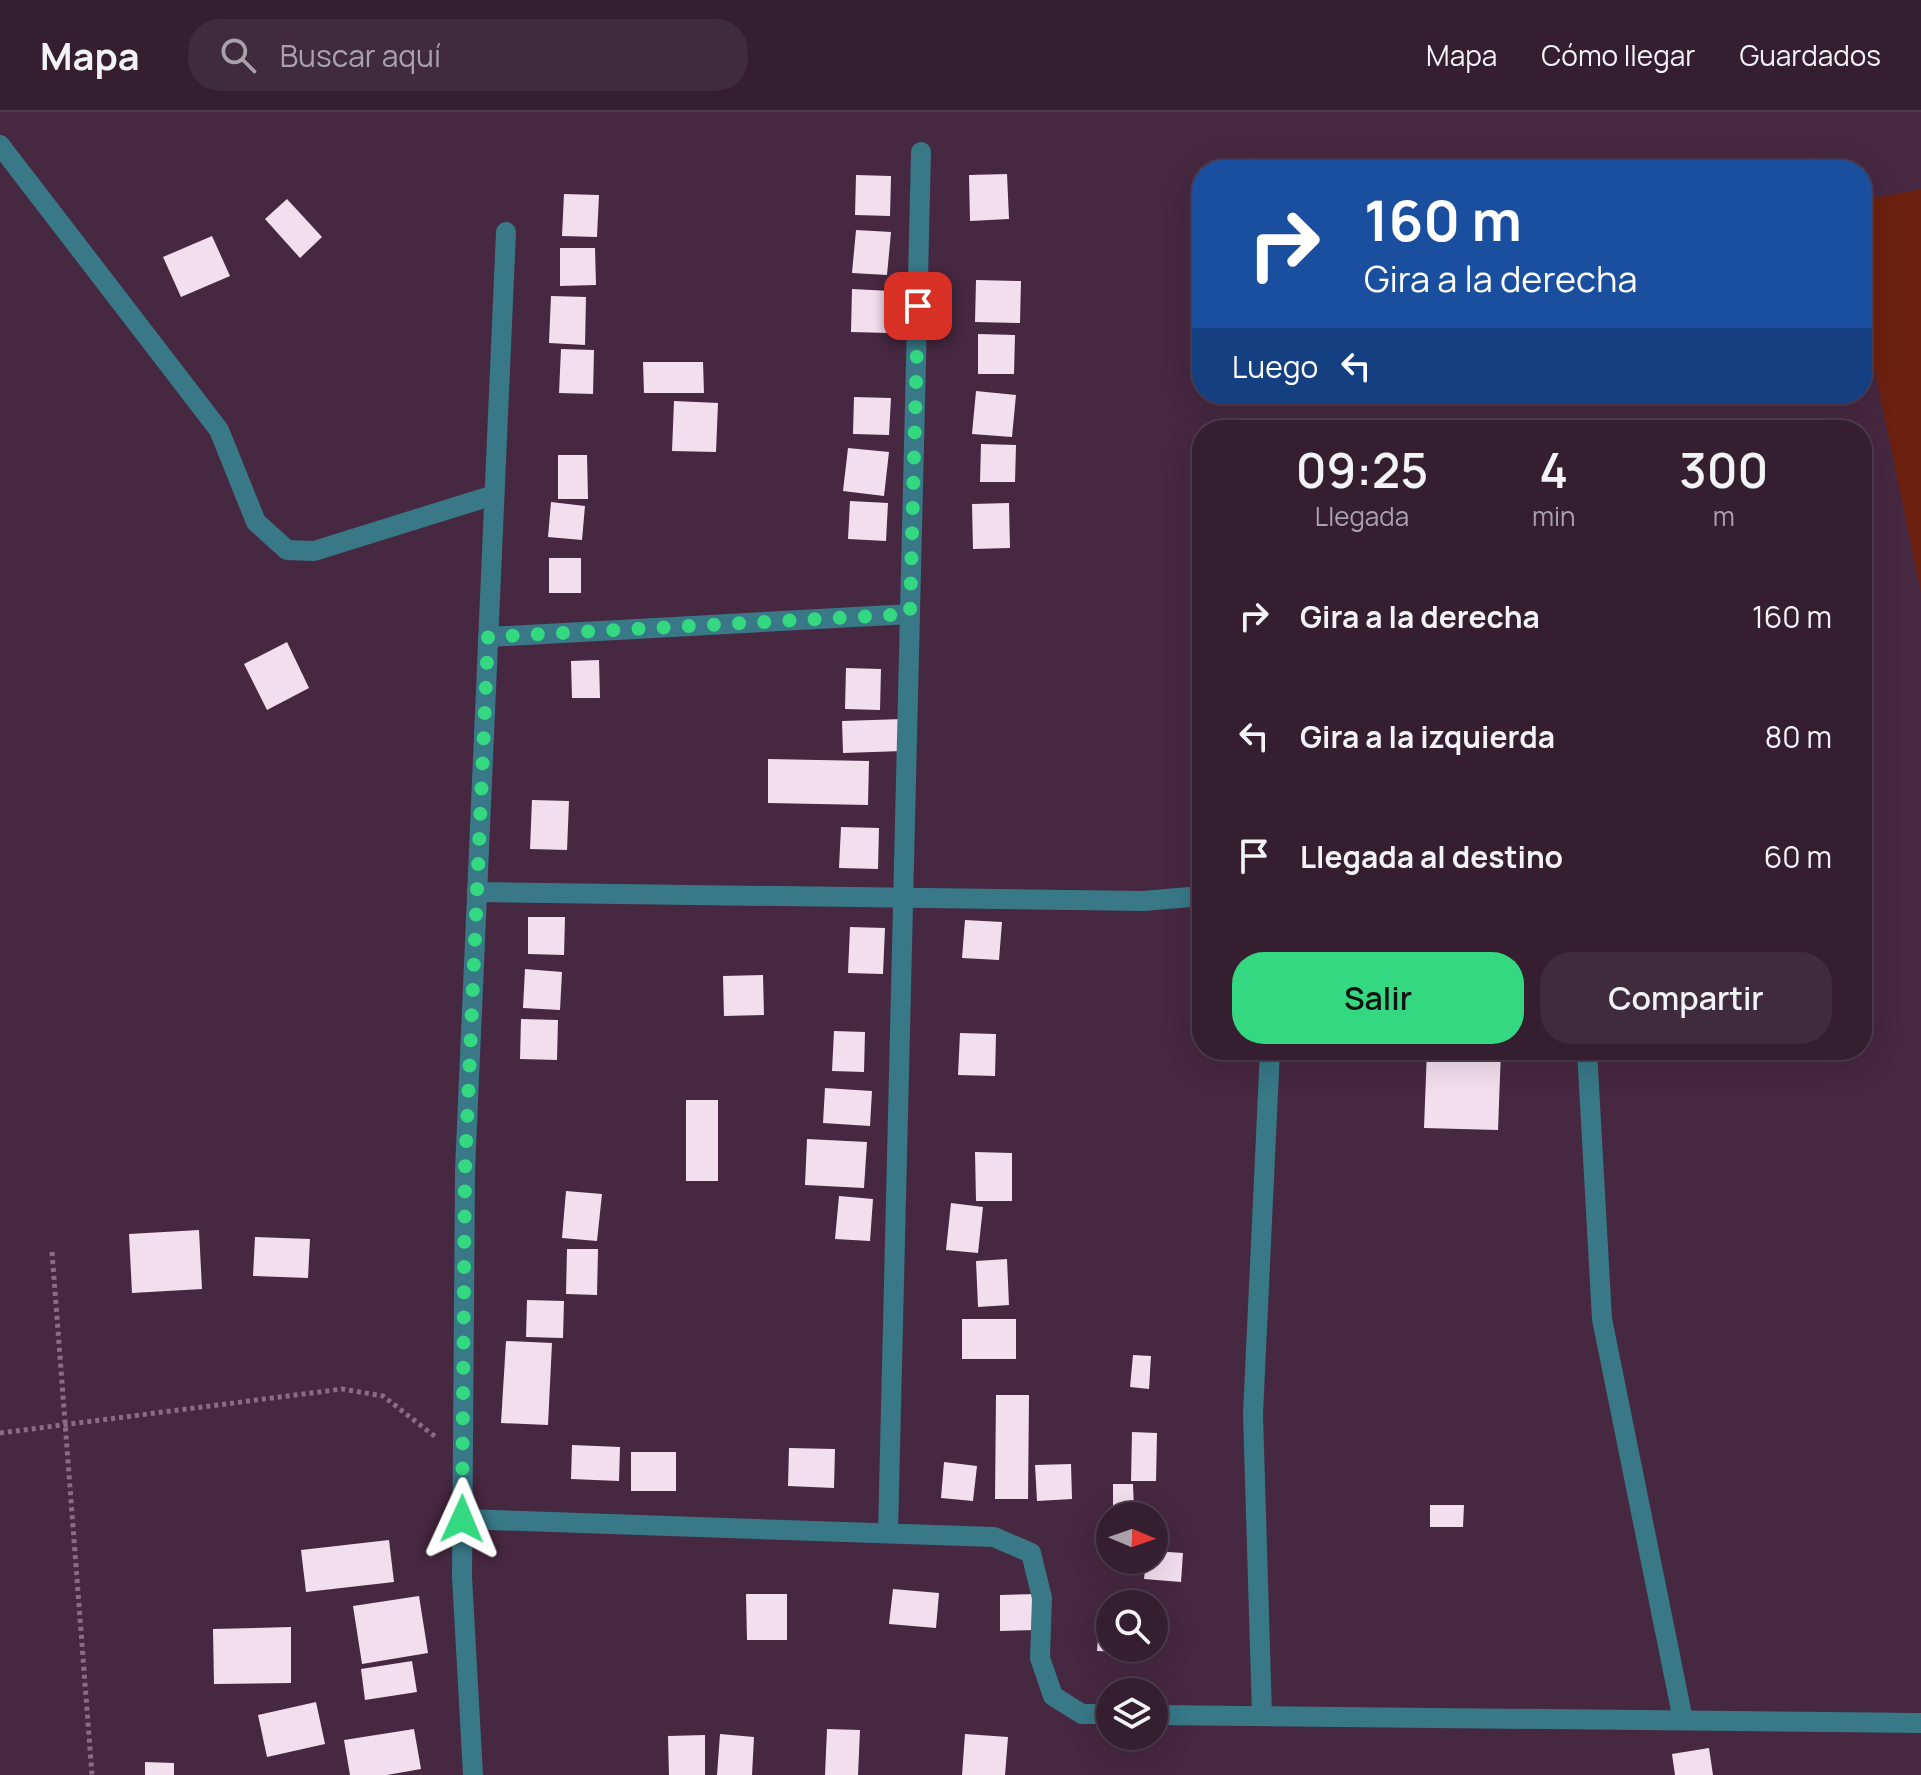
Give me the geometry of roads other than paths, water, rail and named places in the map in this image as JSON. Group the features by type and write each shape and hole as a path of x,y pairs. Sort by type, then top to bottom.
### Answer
{"street":[{"path":"0,145 219,430 256,522 287,550 314,551 494,495"},
{"path":"888,1533 921,152"},
{"path":"473,1775 462,1577 465,1170 506,232"},
{"path":"488,637 910,614"},
{"path":"477,892 1143,901 1192,897"},
{"path":"1262,1716 1253,1414 1270,1060"},
{"path":"1588,1060 1602,1319 1683,1720"},
{"path":"462,1519 994,1537 1031,1553 1042,1598 1040,1658 1053,1696 1082,1714 1096,1714"},
{"path":"1168,1715 1921,1723"}]}
